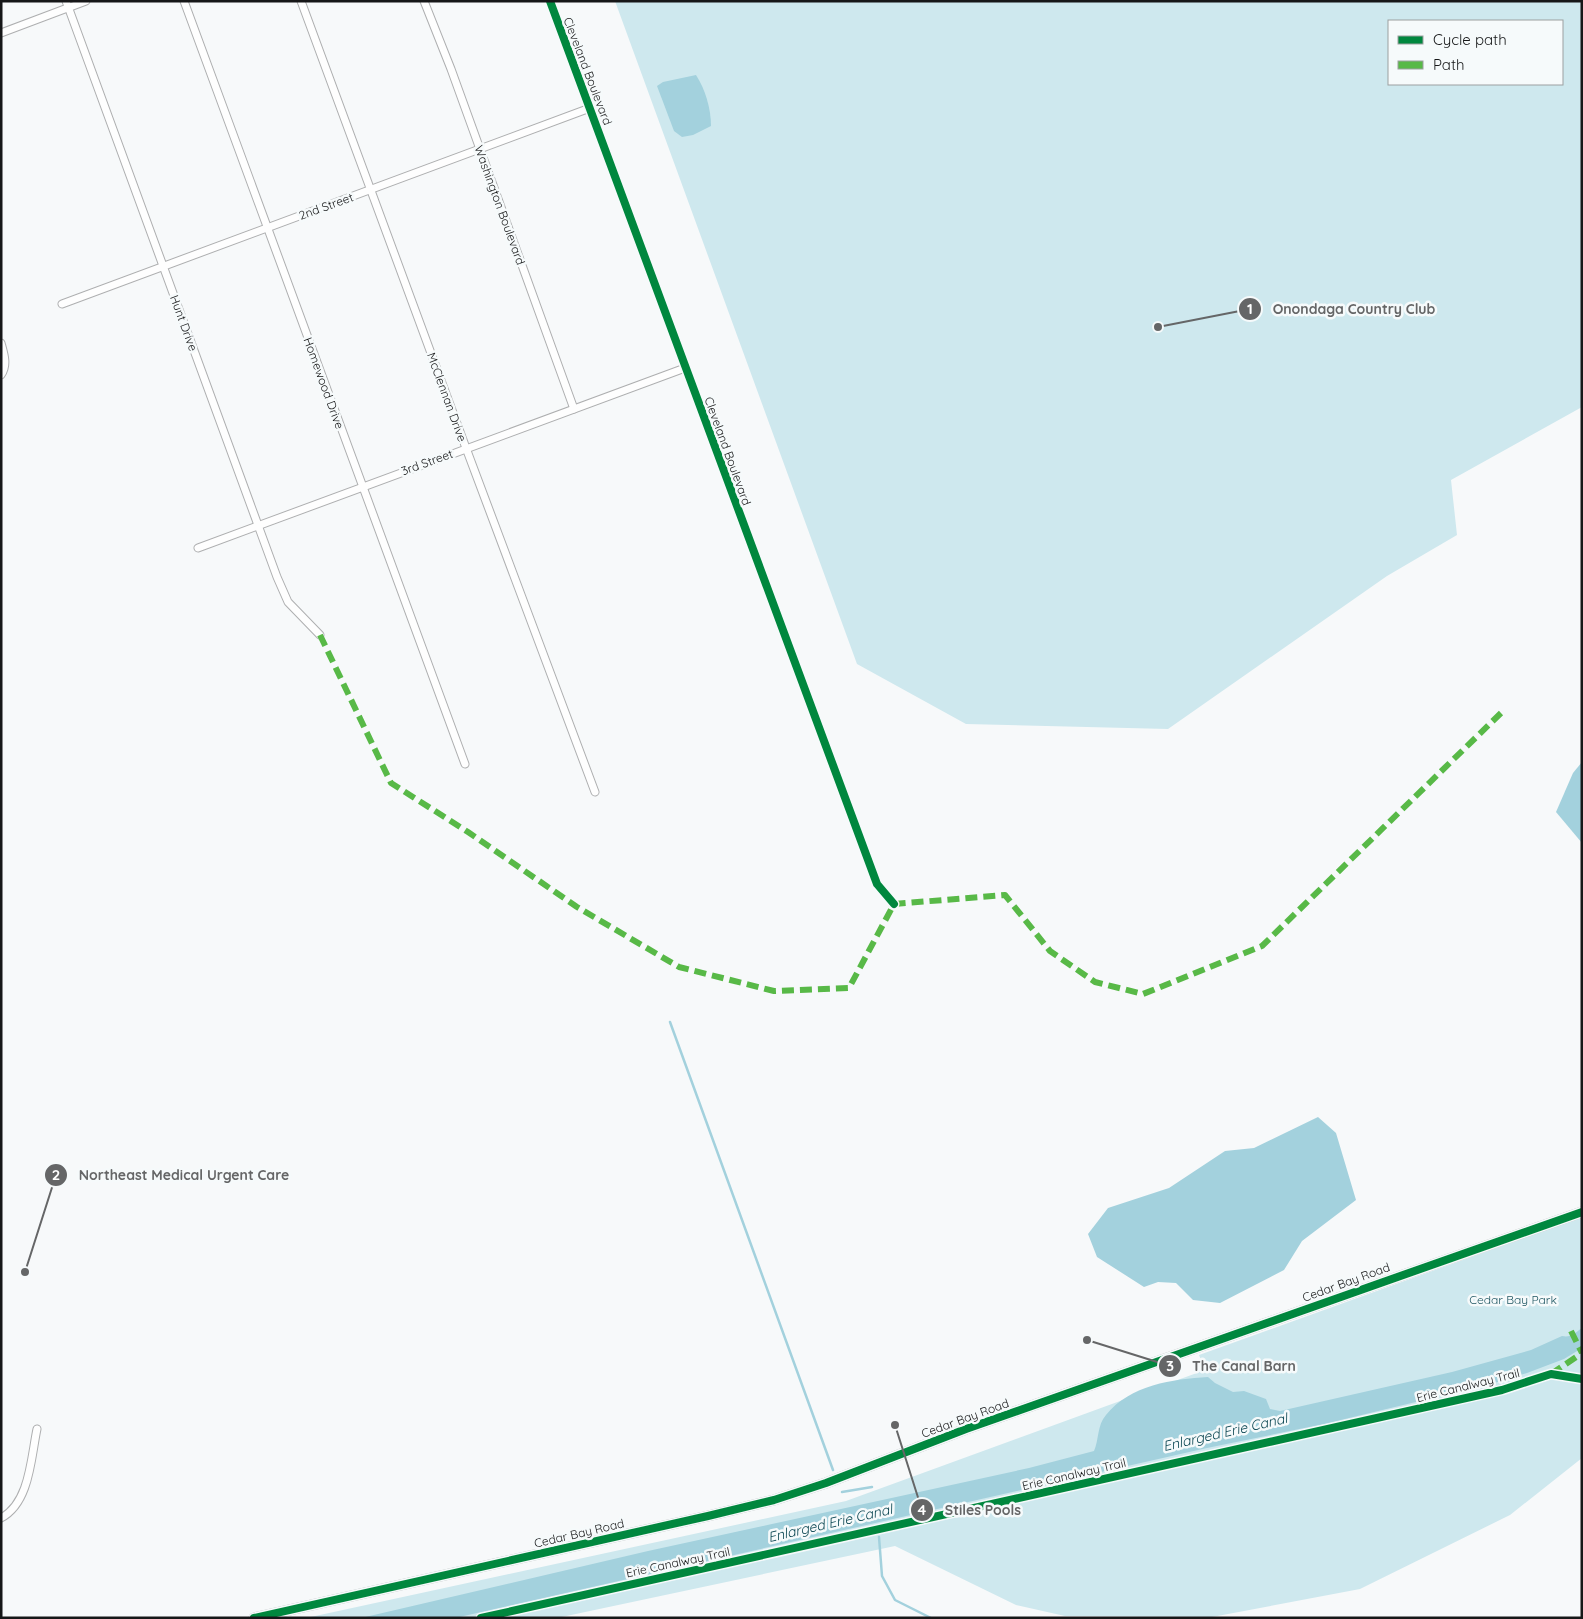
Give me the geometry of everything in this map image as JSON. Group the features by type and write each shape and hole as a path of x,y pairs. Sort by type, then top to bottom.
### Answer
{"street":[{"path":"1,33 67,4 86,1"},
{"name":"Homewood Drive","path":"184,1 465,764"},
{"name":"McClennan Drive","path":"301,1 595,792"},
{"name":"Washington Boulevard","path":"424,1 480,148 574,410"},
{"name":"Cleveland Boulevard","path":"550,1 876,884 894,904"},
{"name":"Hunt Drive","path":"67,4 277,576 288,602 320,635"},
{"name":"2nd Street","path":"62,304 590,108"},
{"path":"1,343 5,360 1,375"},
{"name":"3rd Street","path":"198,548 685,368"},
{"name":"Cedar Bay Road","path":"254,1618 774,1500 966,1429 1582,1212"},
{"path":"1,1518 10,1513 28,1482 37,1429"}],"green space":[{"path":"615,1 1582,1 1582,407 1451,480 1457,535 1387,576 1168,729 966,724 857,664"},
{"name":"Cedar Bay Park","path":"1582,1217 1582,1458 1510,1515 1360,1589 1212,1617 1065,1616 1016,1605 895,1546 557,1618 306,1618 846,1501 1205,1370 1199,1355"}],"water":[{"path":"696,75 707,99 711,126 693,135 682,137 674,131 657,86 663,82"},
{"path":"1582,762 1582,843 1556,812 1573,773"},
{"path":"1318,1117 1336,1133 1356,1200 1302,1241 1284,1270 1220,1303 1193,1300 1176,1283 1158,1282 1144,1287 1097,1257 1088,1234 1108,1208 1169,1188 1225,1151 1254,1148"},
{"name":"Enlarged Erie Canal","path":"1582,1328 1582,1348 1564,1359 1527,1373 1491,1384 1324,1424 1207,1448 455,1618 361,1618 648,1551 1029,1468 1094,1451 1101,1423 1116,1405 1140,1390 1167,1382 1208,1377 1215,1383 1233,1392 1244,1391 1266,1399 1270,1409 1280,1411 1452,1372 1531,1350 1562,1336 1570,1336"}],"waterway":[{"path":"670,1022 833,1470"},
{"path":"842,1492 872,1487"},
{"path":"879,1537 882,1576 895,1600 931,1618"}],"marked path":[{"path":"320,635 391,783 468,832 577,907 679,967 774,991 849,988 894,904 1005,895 1050,951 1095,982 1143,994 1262,946 1501,713"},
{"path":"1571,1331 1582,1353"},
{"path":"1551,1374 1582,1353"}],"cycle path":[{"path":"550,1 877,884 894,904"},
{"path":"254,1618 774,1500 826,1483 966,1429 1582,1212"},
{"name":"Erie Canalway Trail","path":"481,1618 1502,1390 1551,1374 1582,1379"}],"place":[{"name":"Onondaga Country Club","path":"1158,327"},
{"name":"Northeast Medical Urgent Care","path":"25,1272"},
{"name":"The Canal Barn","path":"1087,1340"},
{"name":"Stiles Pools","path":"895,1425"}]}
